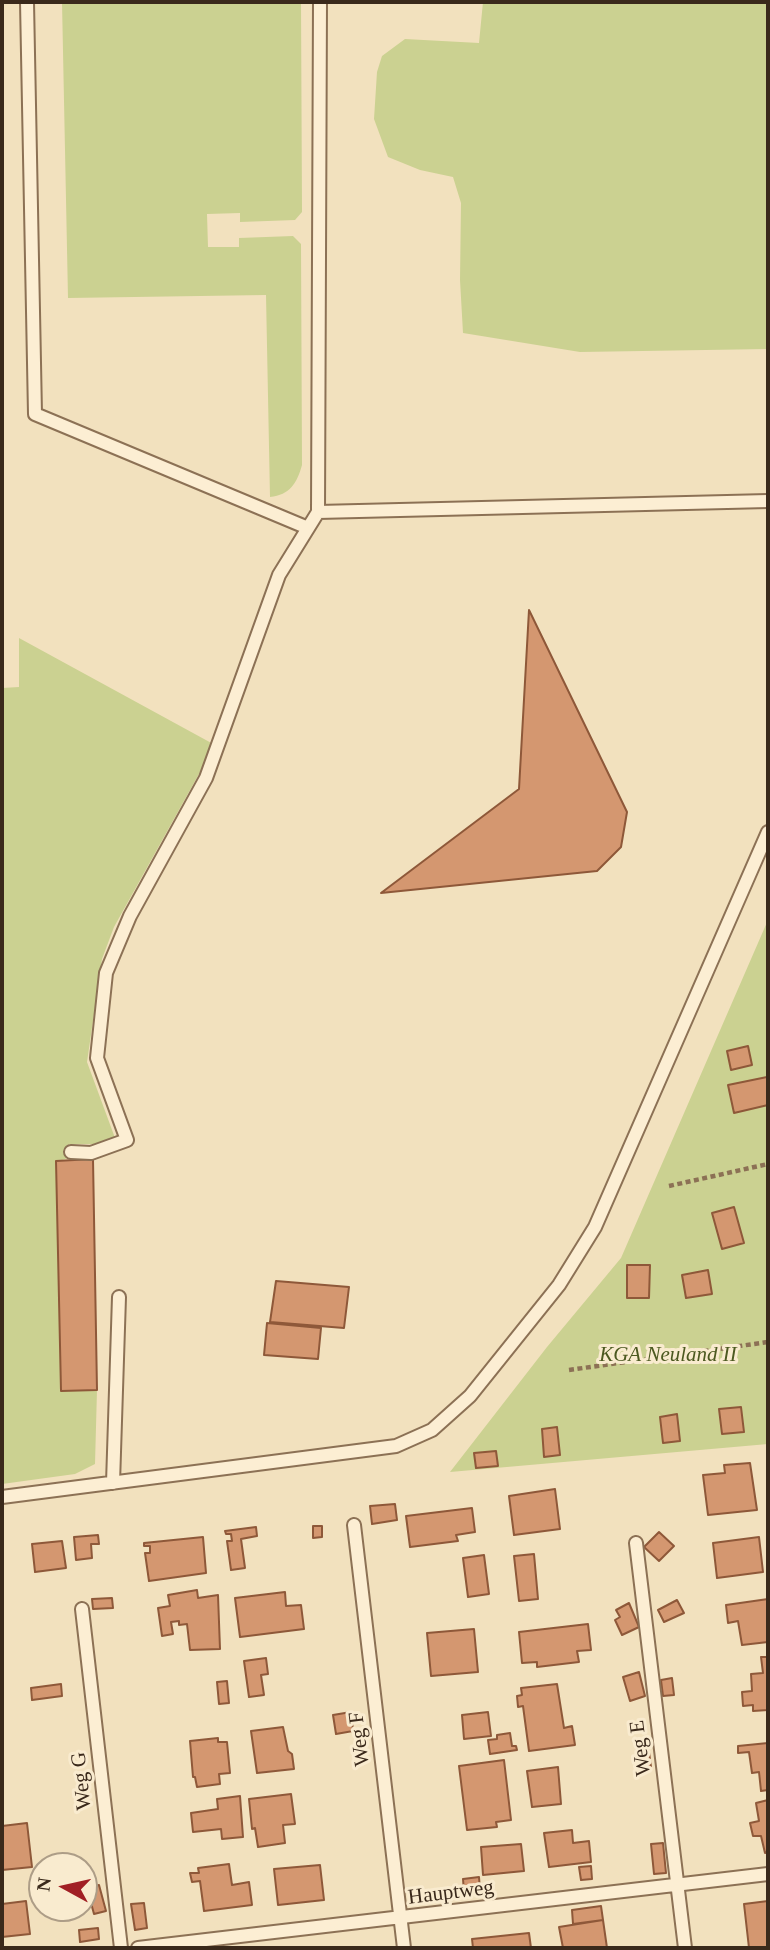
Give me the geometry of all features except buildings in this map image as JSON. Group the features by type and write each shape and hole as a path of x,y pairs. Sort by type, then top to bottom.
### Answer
{"lane":[{"path":"27,2 35,414 308,528"},
{"path":"71,1152 91,1153 127,1140 97,1058 106,973 130,916 206,778 279,575 318,512 320,2"},
{"path":"318,512 768,501"},
{"path":"2,1497 396,1446 432,1430 470,1396 559,1285 595,1227 768,832"},
{"path":"113,1483 119,1297"},
{"name":"Weg F","path":"354,1525 404,1948"},
{"name":"Weg E","path":"636,1543 685,1948"},
{"name":"Weg G","path":"82,1609 121,1948"},
{"name":"Hauptweg","path":"138,1948 768,1874"}],"path":[{"path":"668,1186 768,1164"},
{"path":"569,1370 768,1342"}],"green space":[{"path":"62,2 301,2 302,212 295,220 240,222 240,213 207,214 208,247 239,247 239,238 293,236 301,244 302,465 295,483 283,494 270,497 266,295 68,298"},
{"path":"483,2 768,2 768,349 580,352 463,333 460,280 461,203 453,177 420,170 388,157 374,119 377,72 382,56 405,39 479,43"},
{"path":"19,638 215,745 114,927 102,959 87,1062 115,1138 94,1144 69,1144 68,1158 56,1162 61,1390 97,1390 95,1464 75,1474 2,1484 2,688 19,687"},
{"name":"KGA Neuland II","path":"768,920 768,1444 450,1472 547,1347 621,1258"}]}
